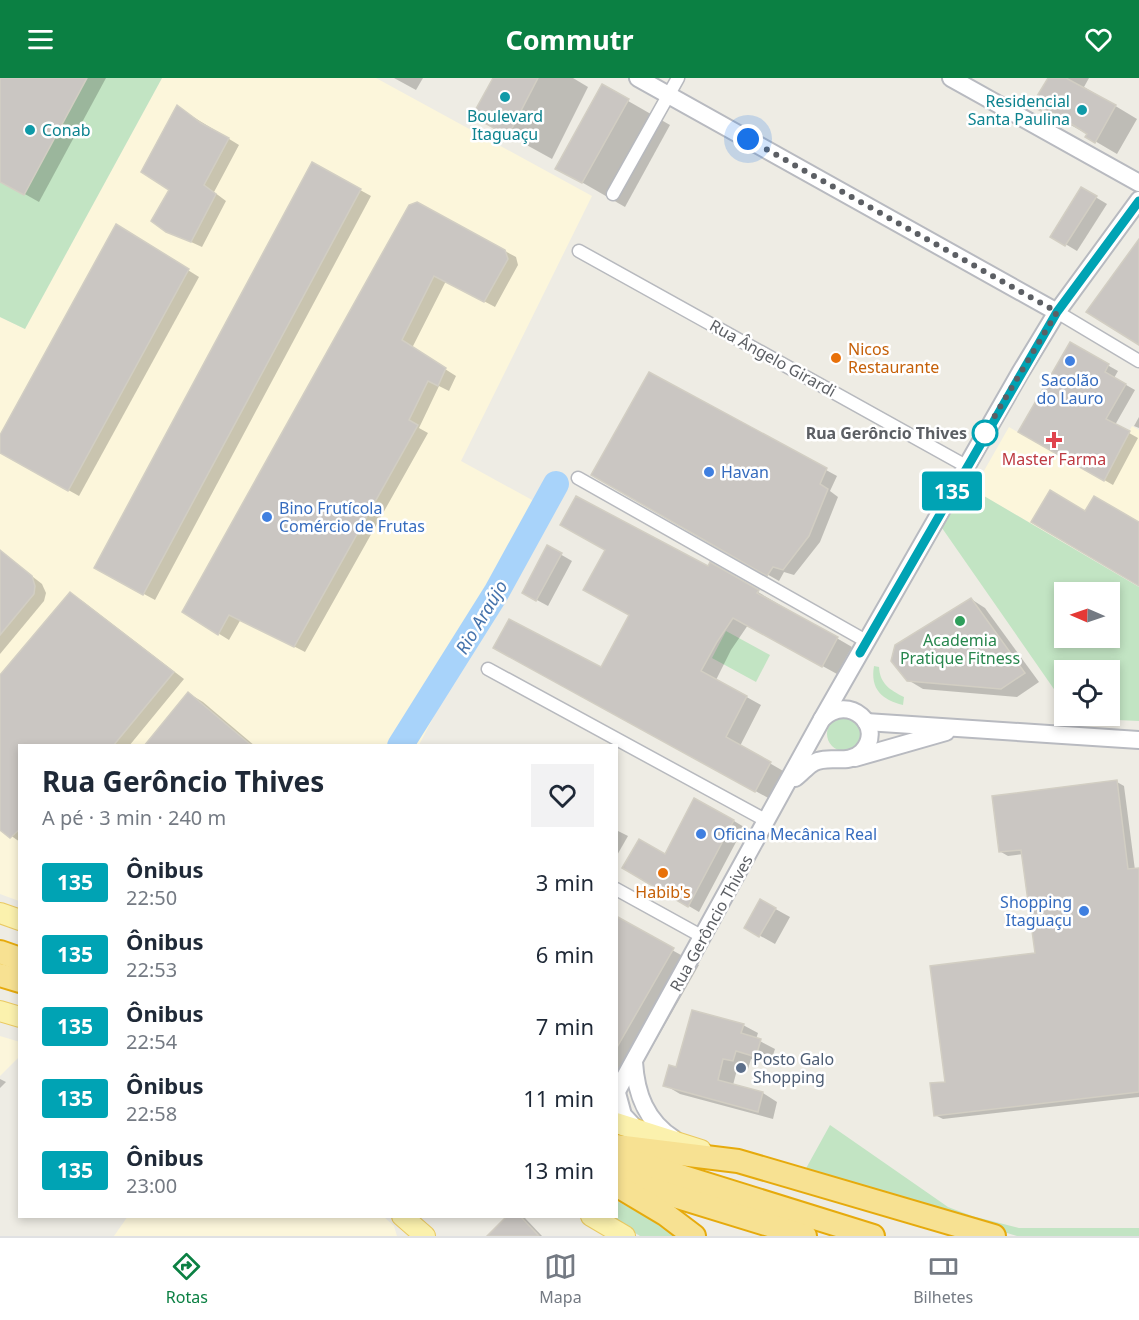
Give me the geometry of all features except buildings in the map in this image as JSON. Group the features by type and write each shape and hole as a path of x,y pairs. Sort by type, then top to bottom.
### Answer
{"highway":[{"path":"0,952 18,958"},
{"path":"0,975 18,980"},
{"path":"618,1146 738,1161 994,1236"},
{"path":"618,1157 873,1236"},
{"path":"618,1179 805,1236"},
{"path":"618,1187 665,1214 694,1236"},
{"path":"959,1227 979,1236"}],"main road":[{"path":"638,78 1057,312"},
{"path":"951,78 1139,183"},
{"path":"846,759 866,748 869,739 866,722 854,710 849,700 850,687 863,647 966,465 1057,312 1139,201"},
{"name":"Rua Gerôncio Thives","path":"618,1091 863,647"},
{"path":"846,759 822,749 818,736 820,723 836,709 854,710"},
{"path":"866,722 955,730 1139,740"},
{"path":"788,785 814,762 846,759 955,730"},
{"path":"0,913 18,919"},
{"path":"0,1011 18,1016"},
{"path":"634,1062 635,1079 646,1110 661,1130 679,1143"},
{"name":"Rua Gerôncio Thives","path":"618,1096 623,1114 638,1130"},
{"path":"618,1124 738,1161"},
{"path":"404,1218 421,1235"},
{"path":"594,1218 625,1236"}],"street":[{"path":"613,194 678,78"},
{"name":"Rua Ângelo Girardi","path":"579,251 966,465"},
{"path":"1057,312 1139,361"},
{"path":"578,478 863,647"},
{"path":"488,669 767,821"},
{"path":"618,890 703,937"}],"shaded area":[{"path":"162,78 376,78 592,196 461,461 543,506 420,744 18,744 18,901 0,894 0,317 25,329"},
{"path":"1132,426 1139,430 1139,586 973,490 1009,427 1103,481"},
{"path":"0,1036 18,1041 18,1058 0,1076"},
{"path":"127,1218 385,1218 394,1226 397,1236 114,1236"}],"green space":[{"path":"0,78 162,78 25,329 0,317"},
{"path":"967,486 1139,587 1139,721 1120,720 1120,660 1054,660 1054,689 942,528"},
{"path":"726,631 770,655 756,682 712,658"},
{"path":"874,666 879,667 881,678 887,686 904,697 903,705 889,700 879,692 874,681"},
{"path":"844,717 856,722 861,734 856,746 844,751 832,746 827,734 832,722"},
{"path":"830,1125 948,1207 972,1216 1019,1228 1139,1228 1139,1236 1017,1236 804,1172"},
{"path":"618,1202 676,1236 640,1236 611,1218 618,1218"}],"waterway":[{"name":"Rio Araújo","path":"401,744 496,593 556,484"}],"bus line":[{"name":"135","path":"860,653 1057,312 1139,201"}],"place":[{"name":"Boulevard Itaguaçu","path":"505,97"},
{"name":"Residencial Santa Paulina","path":"1082,110"},
{"name":"Conab","path":"30,130"},
{"name":"Nicos Restaurante","path":"836,358"},
{"name":"Sacolão do Lauro","path":"1070,361"},
{"name":"Rua Gerôncio Thives","path":"985,433"},
{"name":"Master Farma","path":"1054,440"},
{"name":"Havan","path":"709,472"},
{"name":"Bino Frutícola Comércio de Frutas","path":"267,517"},
{"name":"Academia Pratique Fitness","path":"960,621"},
{"name":"Oficina Mecânica Real","path":"701,834"},
{"name":"Habib's","path":"663,873"},
{"name":"Shopping Itaguaçu","path":"1084,911"},
{"name":"Posto Galo Shopping","path":"741,1068"}],"route":[{"path":"748,139 1057,312 981,439 985,433"}]}
